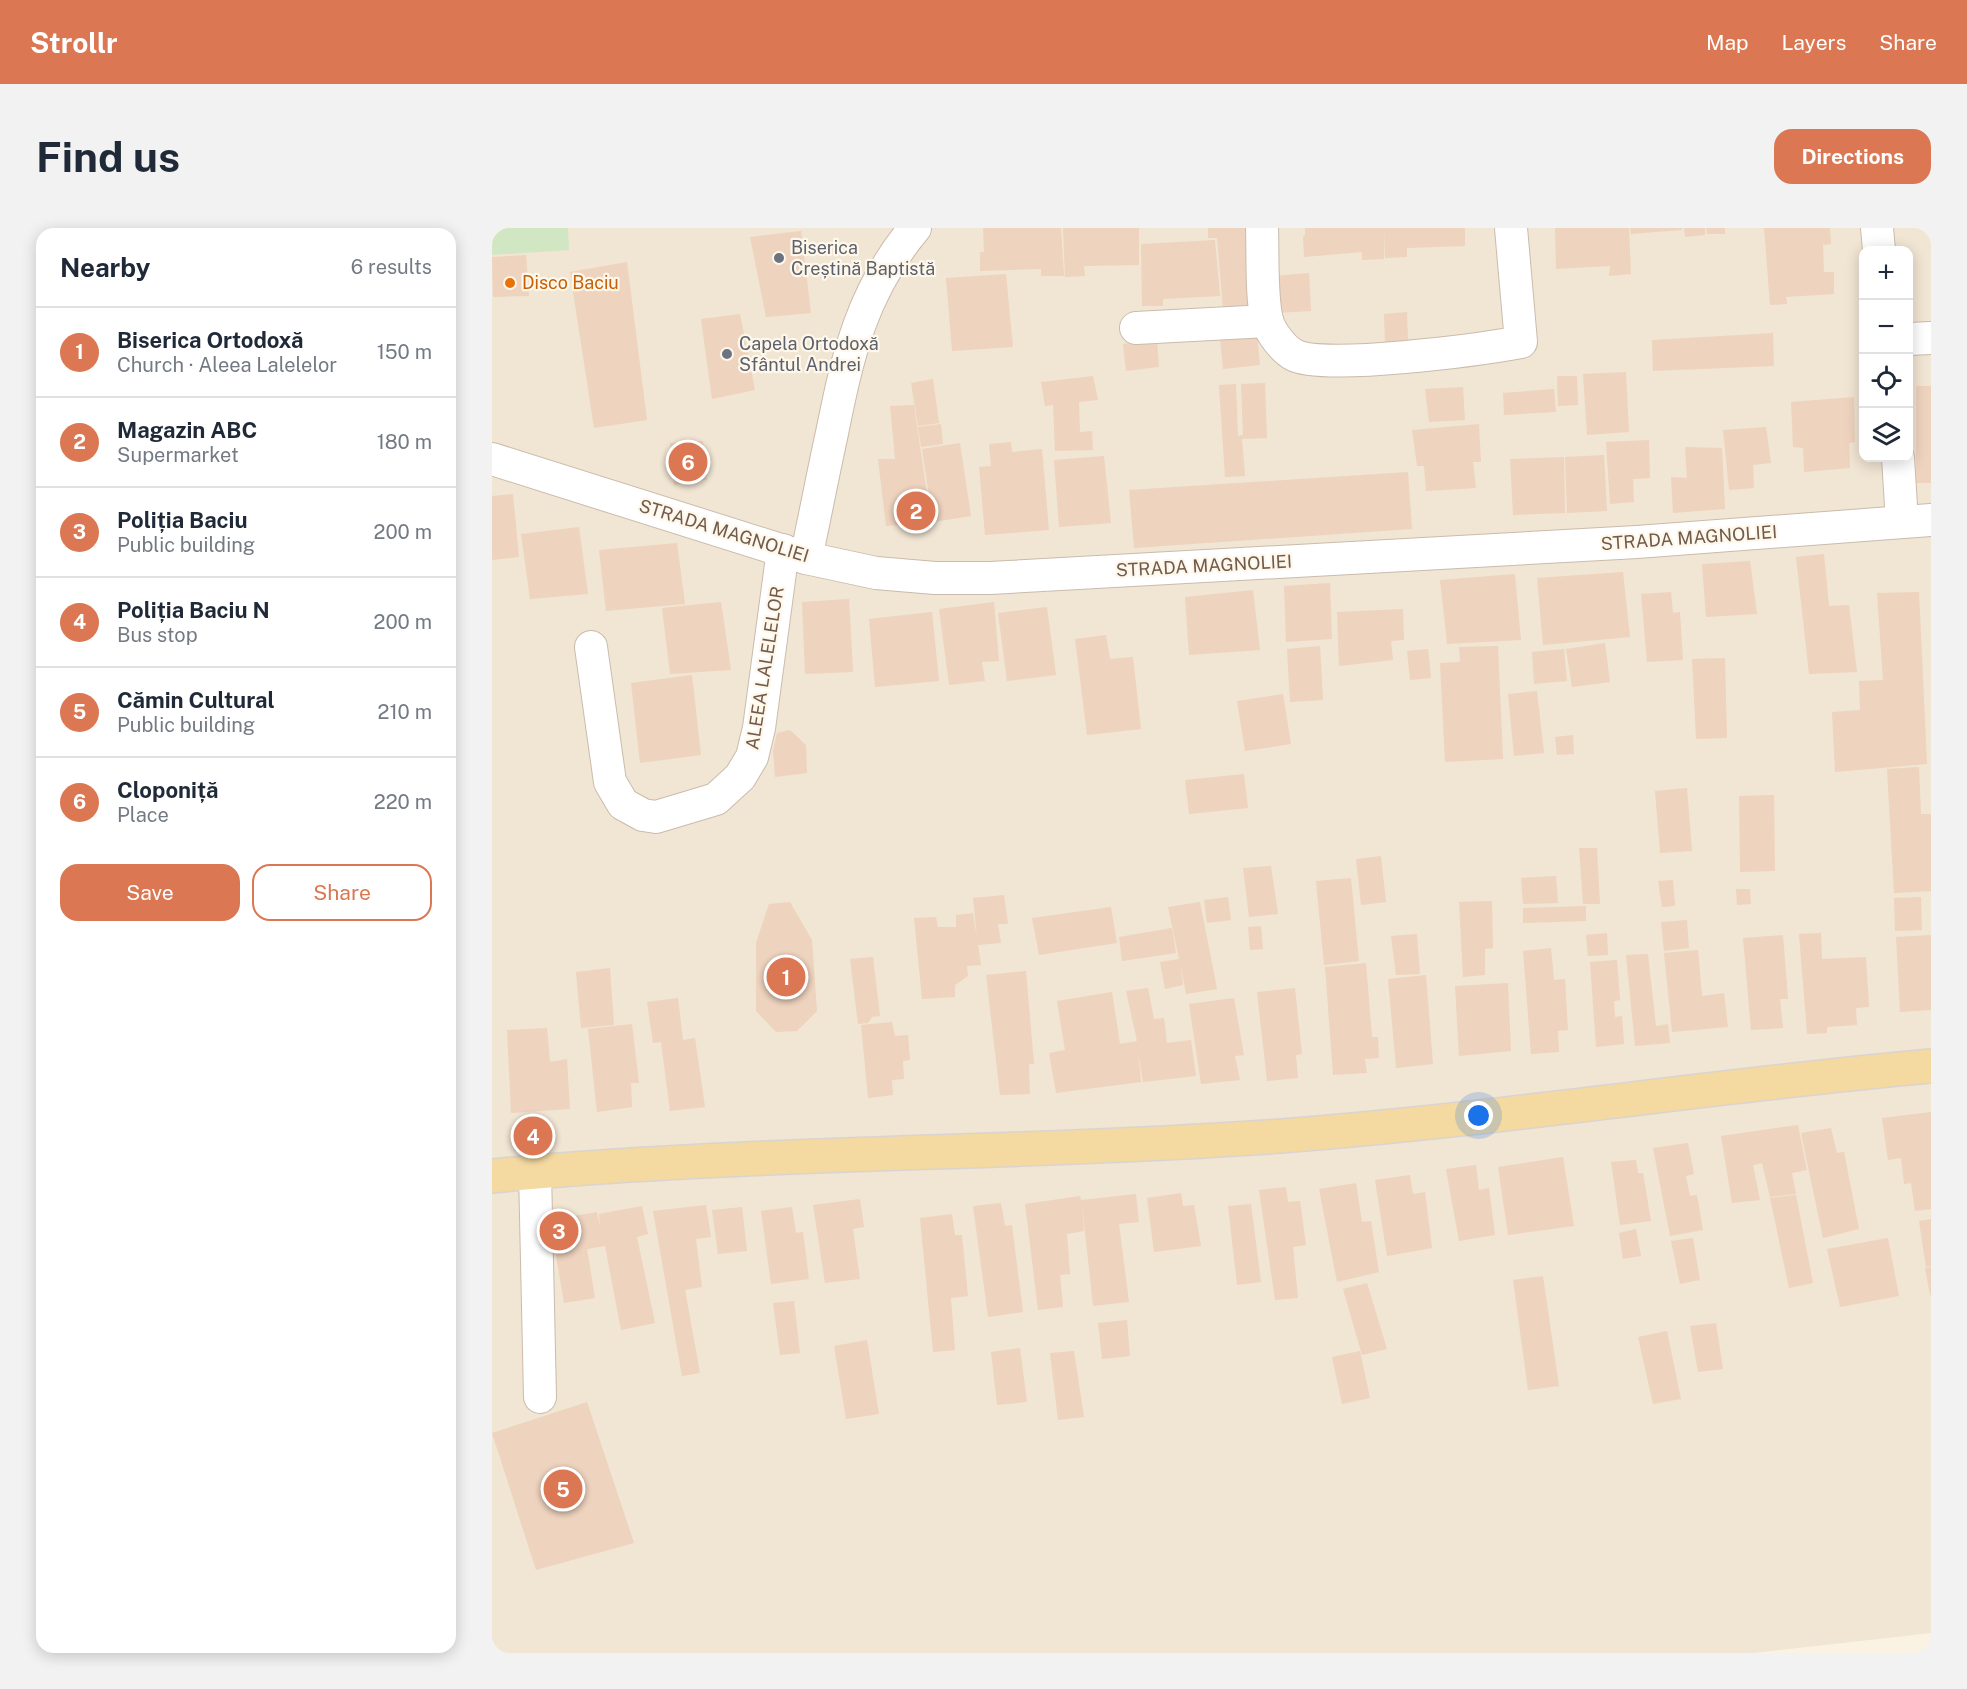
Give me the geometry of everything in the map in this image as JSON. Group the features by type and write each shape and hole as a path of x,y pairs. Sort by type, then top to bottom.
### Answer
{"main road":[{"path":"492,1176 535,1171 847,1154 1125,1146 1270,1137 1416,1124 1931,1066"}],"street":[{"name":"ALEEA LALELELOR","path":"591,647 610,782 623,804 643,815 656,817 716,799 740,777 752,757 794,554 848,353 862,314 879,279 894,253 915,228"},
{"path":"1262,228 1267,321 1280,342 1294,355 1319,362 1469,351 1521,342 1511,228"},
{"path":"1877,228 1879,246"},
{"path":"1136,328 1267,321"},
{"path":"1913,339 1931,338"},
{"name":"STRADA MAGNOLIEI","path":"492,459 794,554 876,573 935,578 990,578 1626,543 1917,521"},
{"path":"1899,462 1917,521"},
{"path":"535,1171 540,1397"}],"shaded area":[{"path":"492,228 1931,228 1931,1633 1754,1653 492,1653"}],"green space":[{"path":"492,228 568,228 569,250 492,255"}],"building":[{"path":"983,228 1061,228 1064,276 1041,276 1041,269 980,271 980,252 984,252"},
{"path":"1063,228 1139,228 1139,265 1084,266 1085,276 1065,277"},
{"path":"1208,228 1254,228 1259,308 1223,309 1217,238 1208,238"},
{"path":"1305,228 1465,228 1465,246 1407,248 1407,257 1385,258 1384,230 1384,259 1362,260 1362,252 1304,257"},
{"path":"1555,228 1629,228 1631,274 1609,276 1610,266 1556,269"},
{"path":"1630,228 1682,228 1682,230 1631,234"},
{"path":"1684,228 1705,228 1705,235 1685,237"},
{"path":"1706,228 1725,228 1725,234 1707,234"},
{"path":"1764,228 1830,228 1831,244 1823,245 1824,272 1834,272 1834,294 1786,297 1787,304 1770,305"},
{"name":"Biserica Creștină Baptistă","path":"801,231 811,313 766,317 750,237"},
{"path":"1215,240 1220,296 1163,299 1163,306 1142,306 1141,244"},
{"name":"Disco Baciu","path":"526,255 529,296 493,297 492,257"},
{"path":"627,262 647,420 594,428 570,272"},
{"path":"1309,273 1311,311 1276,313 1274,276"},
{"path":"1006,274 1013,347 952,351 946,278"},
{"path":"1407,312 1408,342 1385,343 1384,314"},
{"name":"Capela Ortodoxă Sfântul Andrei","path":"740,314 755,390 712,399 701,319"},
{"path":"1773,333 1774,366 1653,371 1652,340"},
{"path":"1257,334 1260,365 1223,369 1220,337"},
{"path":"1157,340 1159,367 1126,371 1123,344"},
{"path":"1626,372 1629,432 1587,435 1583,374"},
{"path":"1093,376 1098,400 1079,402 1080,432 1092,431 1093,450 1055,451 1053,405 1045,406 1041,382"},
{"path":"1557,376 1577,376 1578,405 1558,406"},
{"path":"933,379 939,423 918,426 911,383"},
{"path":"1265,383 1267,438 1242,439 1245,476 1225,477 1219,385 1236,384 1238,436 1243,435 1241,384"},
{"path":"1916,386 1931,386 1931,483 1916,483"},
{"path":"1463,387 1465,420 1429,422 1425,389"},
{"path":"1554,389 1556,412 1504,415 1503,393"},
{"path":"1854,397 1855,442 1849,443 1850,468 1804,472 1803,448 1793,447 1791,402"},
{"path":"914,405 931,522 886,526 878,459 895,459 890,406"},
{"path":"941,424 943,444 921,447 918,427"},
{"path":"1479,424 1481,462 1473,462 1476,488 1426,491 1424,466 1417,466 1412,430"},
{"path":"1766,427 1771,463 1753,465 1754,488 1729,490 1723,430"},
{"path":"1649,440 1650,478 1633,479 1634,502 1610,504 1606,442"},
{"path":"703,441 707,480 674,485 670,443"},
{"path":"1011,442 1012,452 1042,449 1049,530 985,535 979,467 991,466 989,444"},
{"path":"960,443 971,516 933,522 922,449"},
{"path":"1685,447 1722,448 1725,509 1673,513 1671,477 1687,478"},
{"path":"1604,455 1607,511 1567,513 1565,457"},
{"path":"1104,456 1111,523 1059,527 1054,460"},
{"path":"1564,457 1565,513 1513,515 1510,459"},
{"path":"1408,472 1412,529 1134,548 1129,490"},
{"path":"513,494 519,557 492,560 492,496"},
{"path":"579,527 588,594 530,599 521,534"},
{"path":"677,543 685,604 606,611 599,550"},
{"path":"1824,554 1829,606 1849,605 1857,672 1809,674 1796,557"},
{"path":"1750,561 1757,614 1706,617 1702,564"},
{"path":"1623,572 1630,637 1543,645 1537,578"},
{"path":"1515,574 1521,640 1447,644 1440,580"},
{"path":"1330,583 1332,639 1286,642 1284,586"},
{"path":"1253,590 1260,650 1189,655 1185,597"},
{"path":"1671,592 1673,613 1680,612 1683,660 1647,662 1641,594"},
{"path":"1919,592 1927,764 1835,772 1832,712 1860,710 1859,681 1883,680 1877,593"},
{"path":"849,599 853,672 805,674 802,602"},
{"path":"721,602 731,670 670,674 662,608"},
{"path":"994,602 999,661 982,662 985,681 949,685 939,609"},
{"path":"1047,607 1056,675 1007,681 998,613"},
{"path":"1403,609 1404,640 1391,641 1393,660 1339,666 1337,612"},
{"path":"932,612 939,681 875,687 869,619"},
{"path":"1106,635 1110,659 1133,657 1141,729 1087,735 1075,639"},
{"path":"1605,643 1610,682 1572,687 1566,649"},
{"path":"1320,646 1323,700 1290,702 1287,649"},
{"path":"1498,646 1503,759 1445,762 1440,663 1460,662 1459,647"},
{"path":"1428,649 1431,678 1410,680 1407,651"},
{"path":"1564,649 1567,681 1534,684 1532,652"},
{"path":"1725,658 1727,738 1696,739 1692,659"},
{"path":"692,675 701,755 640,763 631,683"},
{"path":"1537,691 1544,753 1514,756 1508,694"},
{"path":"1283,694 1291,744 1245,751 1237,701"},
{"path":"790,730 806,745 807,773 775,777 773,751 777,733"},
{"path":"1573,735 1574,754 1557,755 1555,737"},
{"path":"1919,767 1921,814 1931,814 1931,891 1894,893 1887,769"},
{"path":"1244,774 1248,808 1189,814 1185,780"},
{"path":"1687,788 1692,851 1660,853 1655,791"},
{"path":"1774,795 1775,871 1740,872 1739,796"},
{"path":"1579,848 1597,848 1600,904 1583,904"},
{"path":"1381,856 1386,902 1361,905 1356,859"},
{"path":"1271,866 1278,914 1249,917 1243,868"},
{"path":"1556,876 1558,903 1523,904 1521,878"},
{"path":"1351,878 1359,961 1324,965 1316,881"},
{"path":"1673,880 1675,906 1662,907 1658,881"},
{"path":"1736,889 1750,889 1751,904 1737,905"},
{"path":"1004,895 1008,924 998,924 1001,943 978,945 981,965 967,966 968,976 955,985 955,997 922,999 914,918 936,917 938,927 956,927 956,915 973,913 977,938 973,898"},
{"path":"1228,897 1231,920 1207,923 1204,900"},
{"path":"1921,897 1922,930 1895,931 1894,898"},
{"path":"1492,901 1493,948 1485,949 1485,975 1463,977 1459,902"},
{"path":"790,902 812,940 817,1011 797,1031 776,1032 756,1011 756,943 769,904"},
{"path":"1200,902 1217,989 1186,994 1180,962 1183,985 1165,989 1160,962 1179,959 1168,907"},
{"path":"1586,906 1586,921 1523,923 1523,908"},
{"path":"1111,907 1117,943 1039,955 1032,918"},
{"path":"1687,920 1689,948 1664,951 1661,922"},
{"path":"1261,926 1263,949 1250,950 1248,927"},
{"path":"1172,928 1176,953 1122,961 1119,937"},
{"path":"1607,933 1608,955 1588,956 1586,935"},
{"path":"1821,933 1822,959 1866,957 1869,1007 1856,1008 1857,1025 1827,1027 1827,1033 1807,1034 1799,934"},
{"path":"1417,934 1420,974 1396,975 1391,936"},
{"path":"1783,935 1788,999 1780,999 1783,1028 1751,1030 1743,938"},
{"path":"1931,935 1931,1010 1900,1012 1896,937"},
{"path":"1551,948 1554,980 1565,979 1568,1030 1558,1031 1559,1052 1531,1054 1523,951"},
{"path":"1698,950 1702,996 1724,993 1728,1027 1672,1032 1664,953"},
{"path":"1648,954 1656,1026 1668,1024 1670,1043 1635,1046 1626,955"},
{"path":"873,957 880,1016 872,1017 868,1023 858,1024 850,959"},
{"path":"1617,960 1620,1000 1614,1001 1615,1017 1622,1016 1624,1044 1596,1047 1590,962"},
{"path":"1366,963 1372,1037 1378,1037 1379,1058 1365,1059 1367,1073 1333,1075 1325,967"},
{"path":"610,968 614,1025 581,1028 576,972"},
{"path":"1026,971 1034,1064 1029,1064 1030,1094 1000,1095 986,975"},
{"path":"1426,975 1433,1064 1396,1068 1388,979"},
{"path":"1508,983 1511,1051 1459,1056 1455,986"},
{"path":"1148,988 1154,1019 1164,1018 1167,1043 1191,1040 1196,1076 1143,1082 1138,1051 1141,1082 1056,1093 1049,1053 1065,1050 1057,1001 1112,992 1120,1044 1137,1041 1126,991"},
{"path":"1295,988 1302,1054 1296,1055 1298,1078 1267,1081 1257,992"},
{"path":"678,998 683,1040 695,1038 705,1107 670,1111 661,1042 653,1043 647,1002"},
{"path":"1234,998 1244,1055 1235,1056 1240,1080 1201,1084 1189,1004"},
{"path":"892,1022 895,1036 908,1035 910,1060 903,1061 904,1079 892,1080 893,1095 868,1098 861,1025"},
{"path":"632,1024 639,1083 631,1083 632,1107 597,1112 588,1029"},
{"path":"547,1028 550,1062 567,1059 570,1109 511,1113 507,1030"},
{"path":"1931,1112 1931,1209 1915,1211 1911,1183 1904,1184 1901,1158 1888,1160 1882,1118"},
{"path":"1798,1125 1807,1170 1792,1173 1796,1194 1770,1197 1762,1163 1753,1165 1760,1200 1732,1203 1721,1136"},
{"path":"1831,1128 1837,1153 1844,1152 1859,1229 1823,1238 1801,1133"},
{"path":"1688,1143 1694,1174 1686,1176 1690,1196 1697,1195 1703,1230 1670,1236 1653,1148"},
{"path":"1563,1157 1574,1226 1508,1235 1498,1167"},
{"path":"1636,1160 1638,1173 1643,1173 1651,1221 1620,1225 1611,1162"},
{"path":"1476,1165 1479,1190 1489,1188 1495,1235 1459,1241 1446,1169"},
{"path":"1410,1175 1413,1194 1425,1192 1432,1248 1387,1256 1375,1180"},
{"path":"1356,1183 1362,1222 1371,1221 1379,1272 1337,1282 1319,1189"},
{"path":"1286,1187 1288,1202 1300,1201 1306,1245 1293,1247 1298,1298 1275,1300 1259,1190"},
{"path":"1181,1193 1183,1206 1194,1205 1201,1246 1154,1252 1147,1198"},
{"path":"1136,1194 1139,1222 1119,1224 1129,1302 1093,1306 1082,1204 1084,1231 1067,1234 1070,1274 1060,1275 1063,1307 1038,1310 1025,1204 1080,1196 1081,1200"},
{"path":"1796,1195 1813,1283 1789,1288 1770,1198"},
{"path":"860,1199 864,1227 853,1229 860,1279 825,1283 813,1205"},
{"path":"1001,1203 1005,1226 1012,1225 1023,1312 988,1317 973,1206"},
{"path":"1251,1204 1261,1282 1237,1285 1228,1206"},
{"path":"706,1205 711,1237 696,1239 702,1287 685,1290 700,1373 682,1376 653,1211"},
{"path":"642,1206 648,1234 637,1237 655,1323 621,1330 605,1246 587,1249 595,1298 564,1303 550,1220 597,1212 600,1227 599,1214"},
{"path":"742,1207 747,1251 718,1254 712,1210"},
{"path":"792,1207 796,1233 803,1232 809,1279 771,1284 761,1211"},
{"path":"952,1214 955,1235 962,1235 968,1296 951,1298 955,1350 933,1352 920,1218"},
{"path":"1931,1219 1931,1266 1926,1267 1919,1221"},
{"path":"1636,1229 1641,1256 1623,1259 1619,1233"},
{"path":"1693,1238 1700,1280 1680,1284 1671,1241"},
{"path":"1888,1238 1899,1296 1840,1307 1827,1249"},
{"path":"1931,1267 1931,1295 1930,1295 1925,1268"},
{"path":"1543,1276 1559,1386 1528,1390 1513,1280"},
{"path":"1367,1283 1387,1349 1362,1355 1343,1289"},
{"path":"794,1301 800,1353 780,1355 773,1303"},
{"path":"1127,1320 1130,1356 1102,1359 1098,1323"},
{"path":"1716,1323 1723,1369 1698,1372 1690,1326"},
{"path":"1667,1331 1681,1399 1653,1404 1638,1337"},
{"path":"867,1340 879,1414 846,1419 834,1346"},
{"path":"1020,1348 1027,1402 997,1405 991,1352"},
{"path":"1074,1351 1084,1417 1058,1420 1050,1353"},
{"path":"1360,1351 1370,1398 1342,1404 1332,1357"},
{"path":"587,1402 634,1543 536,1570 492,1433"}],"place":[{"name":"Biserica Creștină Baptistă","path":"779,258"},
{"name":"Disco Baciu","path":"510,283"},
{"name":"Capela Ortodoxă Sfântul Andrei","path":"727,354"},
{"name":"Cloponiță","path":"688,462"},
{"name":"Magazin ABC","path":"916,511"},
{"name":"Biserica Ortodoxă","path":"786,977"},
{"name":"Poliția Baciu N","path":"533,1136"},
{"name":"Poliția Baciu","path":"559,1231"},
{"name":"Cămin Cultural","path":"563,1489"}]}
